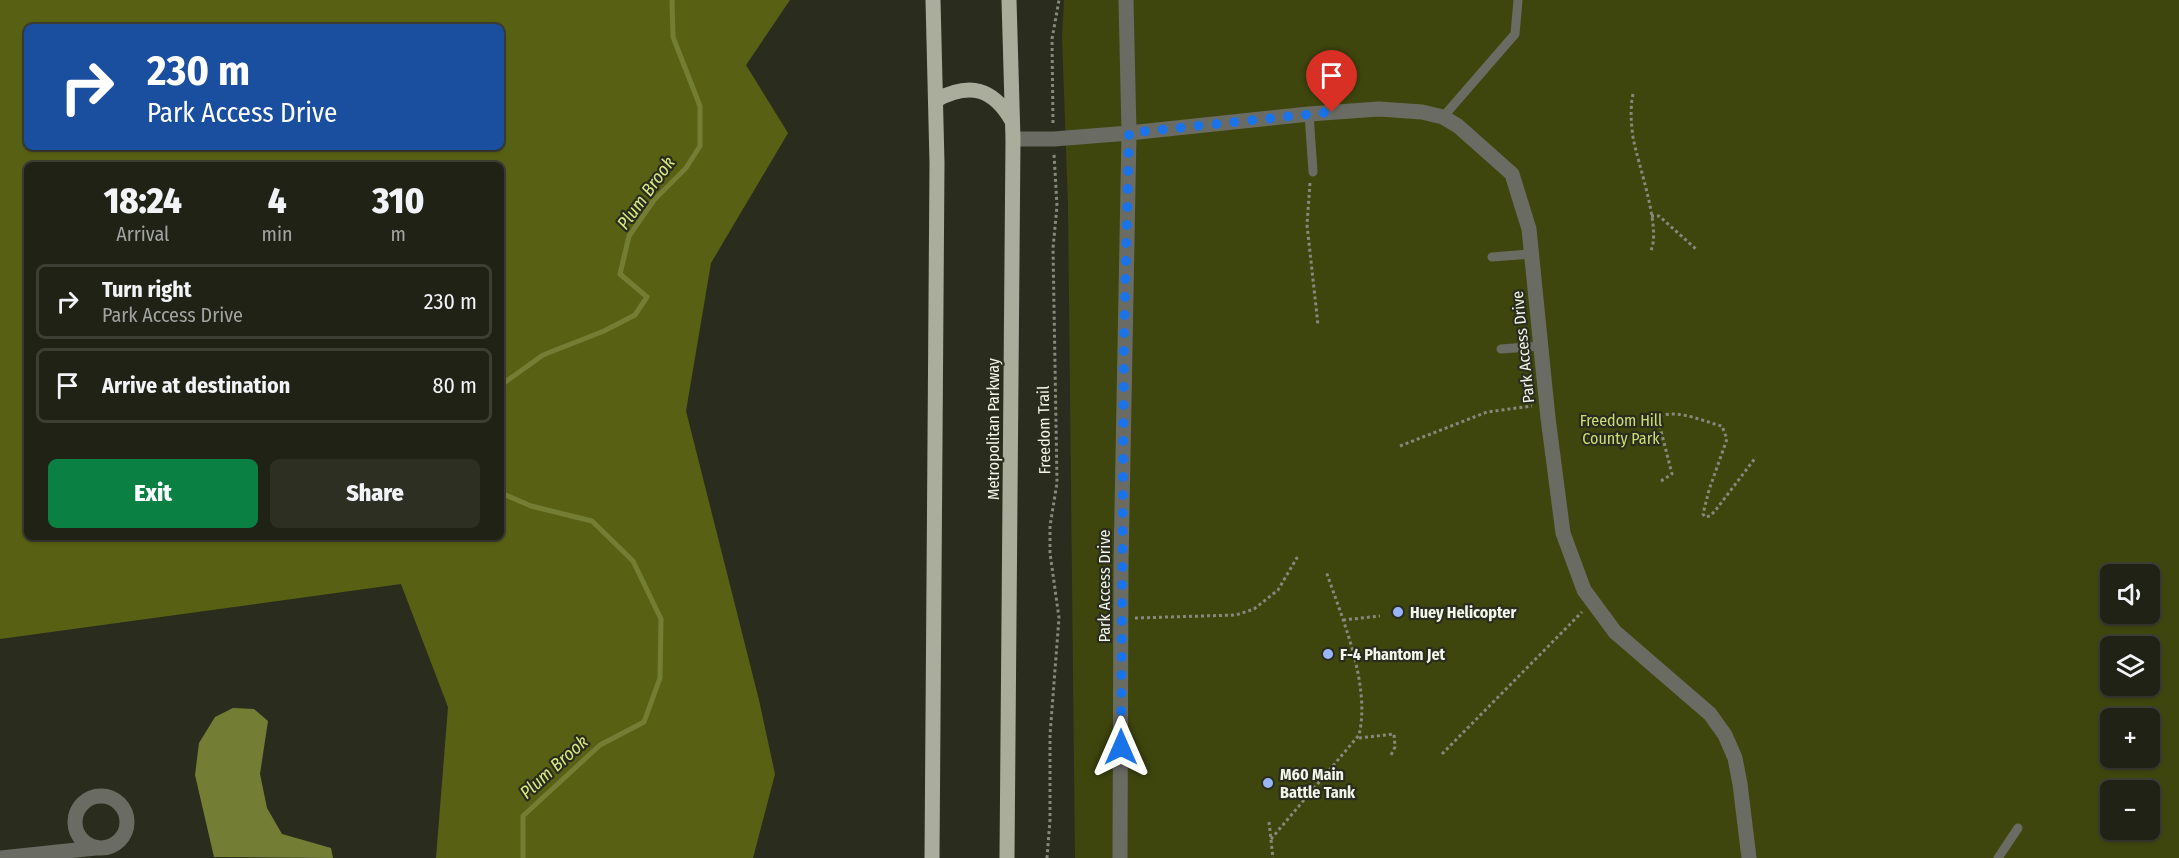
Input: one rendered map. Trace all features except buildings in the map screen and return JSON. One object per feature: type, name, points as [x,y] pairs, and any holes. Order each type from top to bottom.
[{"type":"main road","points":[[932,858],[936,100],[933,0]]},
{"type":"main road","name":"Metropolitan Parkway","points":[[1007,858],[1013,131],[1009,0]]},
{"type":"main road","points":[[936,100],[971,90],[981,92],[993,97],[1003,105],[1013,131]]},
{"type":"street","name":"Park Access Drive","points":[[1120,858],[1121,617],[1129,133],[1126,0]]},
{"type":"street","name":"Park Access Drive","points":[[1013,131],[1054,139],[1309,114],[1379,109],[1422,112],[1443,117],[1458,126],[1512,174],[1528,229],[1563,532],[1584,590],[1615,632],[1710,714],[1725,735],[1735,758],[1749,858]]},
{"type":"street","points":[[1,858],[113,846],[125,834],[127,816],[118,802],[111,797],[102,796],[86,801],[76,815],[69,839],[60,851]]},
{"type":"street","points":[[75,824],[82,839],[96,848]]},
{"type":"lane","points":[[1443,117],[1515,34],[1518,0]]},
{"type":"lane","points":[[1309,114],[1313,172]]},
{"type":"lane","points":[[1492,257],[1531,254]]},
{"type":"lane","points":[[1501,349],[1541,346]]},
{"type":"lane","points":[[1998,858],[2018,828]]},
{"type":"path","name":"Freedom Trail","points":[[1047,858],[1050,820],[1051,714],[1059,618],[1050,553],[1050,526],[1057,483],[1053,248],[1057,206],[1052,39],[1059,0]]},
{"type":"path","points":[[1633,94],[1630,110],[1633,138],[1647,187],[1651,216],[1654,247],[1650,252]]},
{"type":"path","points":[[1313,172],[1307,225],[1318,325]]},
{"type":"path","points":[[1651,216],[1659,216],[1697,250]]},
{"type":"path","points":[[1400,446],[1487,412],[1547,405]]},
{"type":"path","points":[[1661,481],[1672,474],[1658,420],[1666,414],[1681,415],[1722,426],[1726,433],[1727,439],[1706,501],[1703,514],[1705,517],[1715,512],[1756,457]]},
{"type":"path","points":[[1121,617],[1184,618],[1236,615],[1254,609],[1278,590],[1298,556]]},
{"type":"path","points":[[1270,839],[1357,738],[1361,729],[1362,710],[1356,659],[1326,571]]},
{"type":"path","points":[[1442,754],[1586,609]]},
{"type":"path","points":[[1343,620],[1380,616]]},
{"type":"path","points":[[1357,738],[1394,734],[1395,747],[1390,757]]},
{"type":"path","points":[[1269,822],[1273,858]]},
{"type":"green space","name":"Freedom Hill County Park","points":[[1064,0],[2179,0],[2179,858],[1075,858],[1068,206],[1062,37]]},
{"type":"shaded area","points":[[0,0],[790,0],[746,65],[788,133],[711,263],[686,411],[759,700],[775,774],[753,858],[436,858],[448,707],[401,584],[0,639]]},
{"type":"shaded area","points":[[233,708],[254,709],[268,721],[260,774],[267,808],[282,834],[331,848],[333,858],[214,857],[195,775],[199,743],[215,717]]},
{"type":"waterway","name":"Plum Brook","points":[[504,383],[543,355],[604,331],[635,315],[647,297],[620,274],[629,236],[654,200],[686,168],[700,146],[700,106],[673,37],[672,0]]},
{"type":"waterway","name":"Plum Brook","points":[[504,494],[531,506],[592,521],[633,561],[661,619],[660,678],[644,722],[600,745],[523,816],[523,858]]},
{"type":"place","name":"Huey Helicopter","points":[[1398,612]]},
{"type":"place","name":"F-4 Phantom Jet","points":[[1328,654]]},
{"type":"place","name":"M60 Main Battle Tank","points":[[1268,783]]},
{"type":"route","points":[[1121,747],[1124,340],[1129,133],[1332,112]]}]
